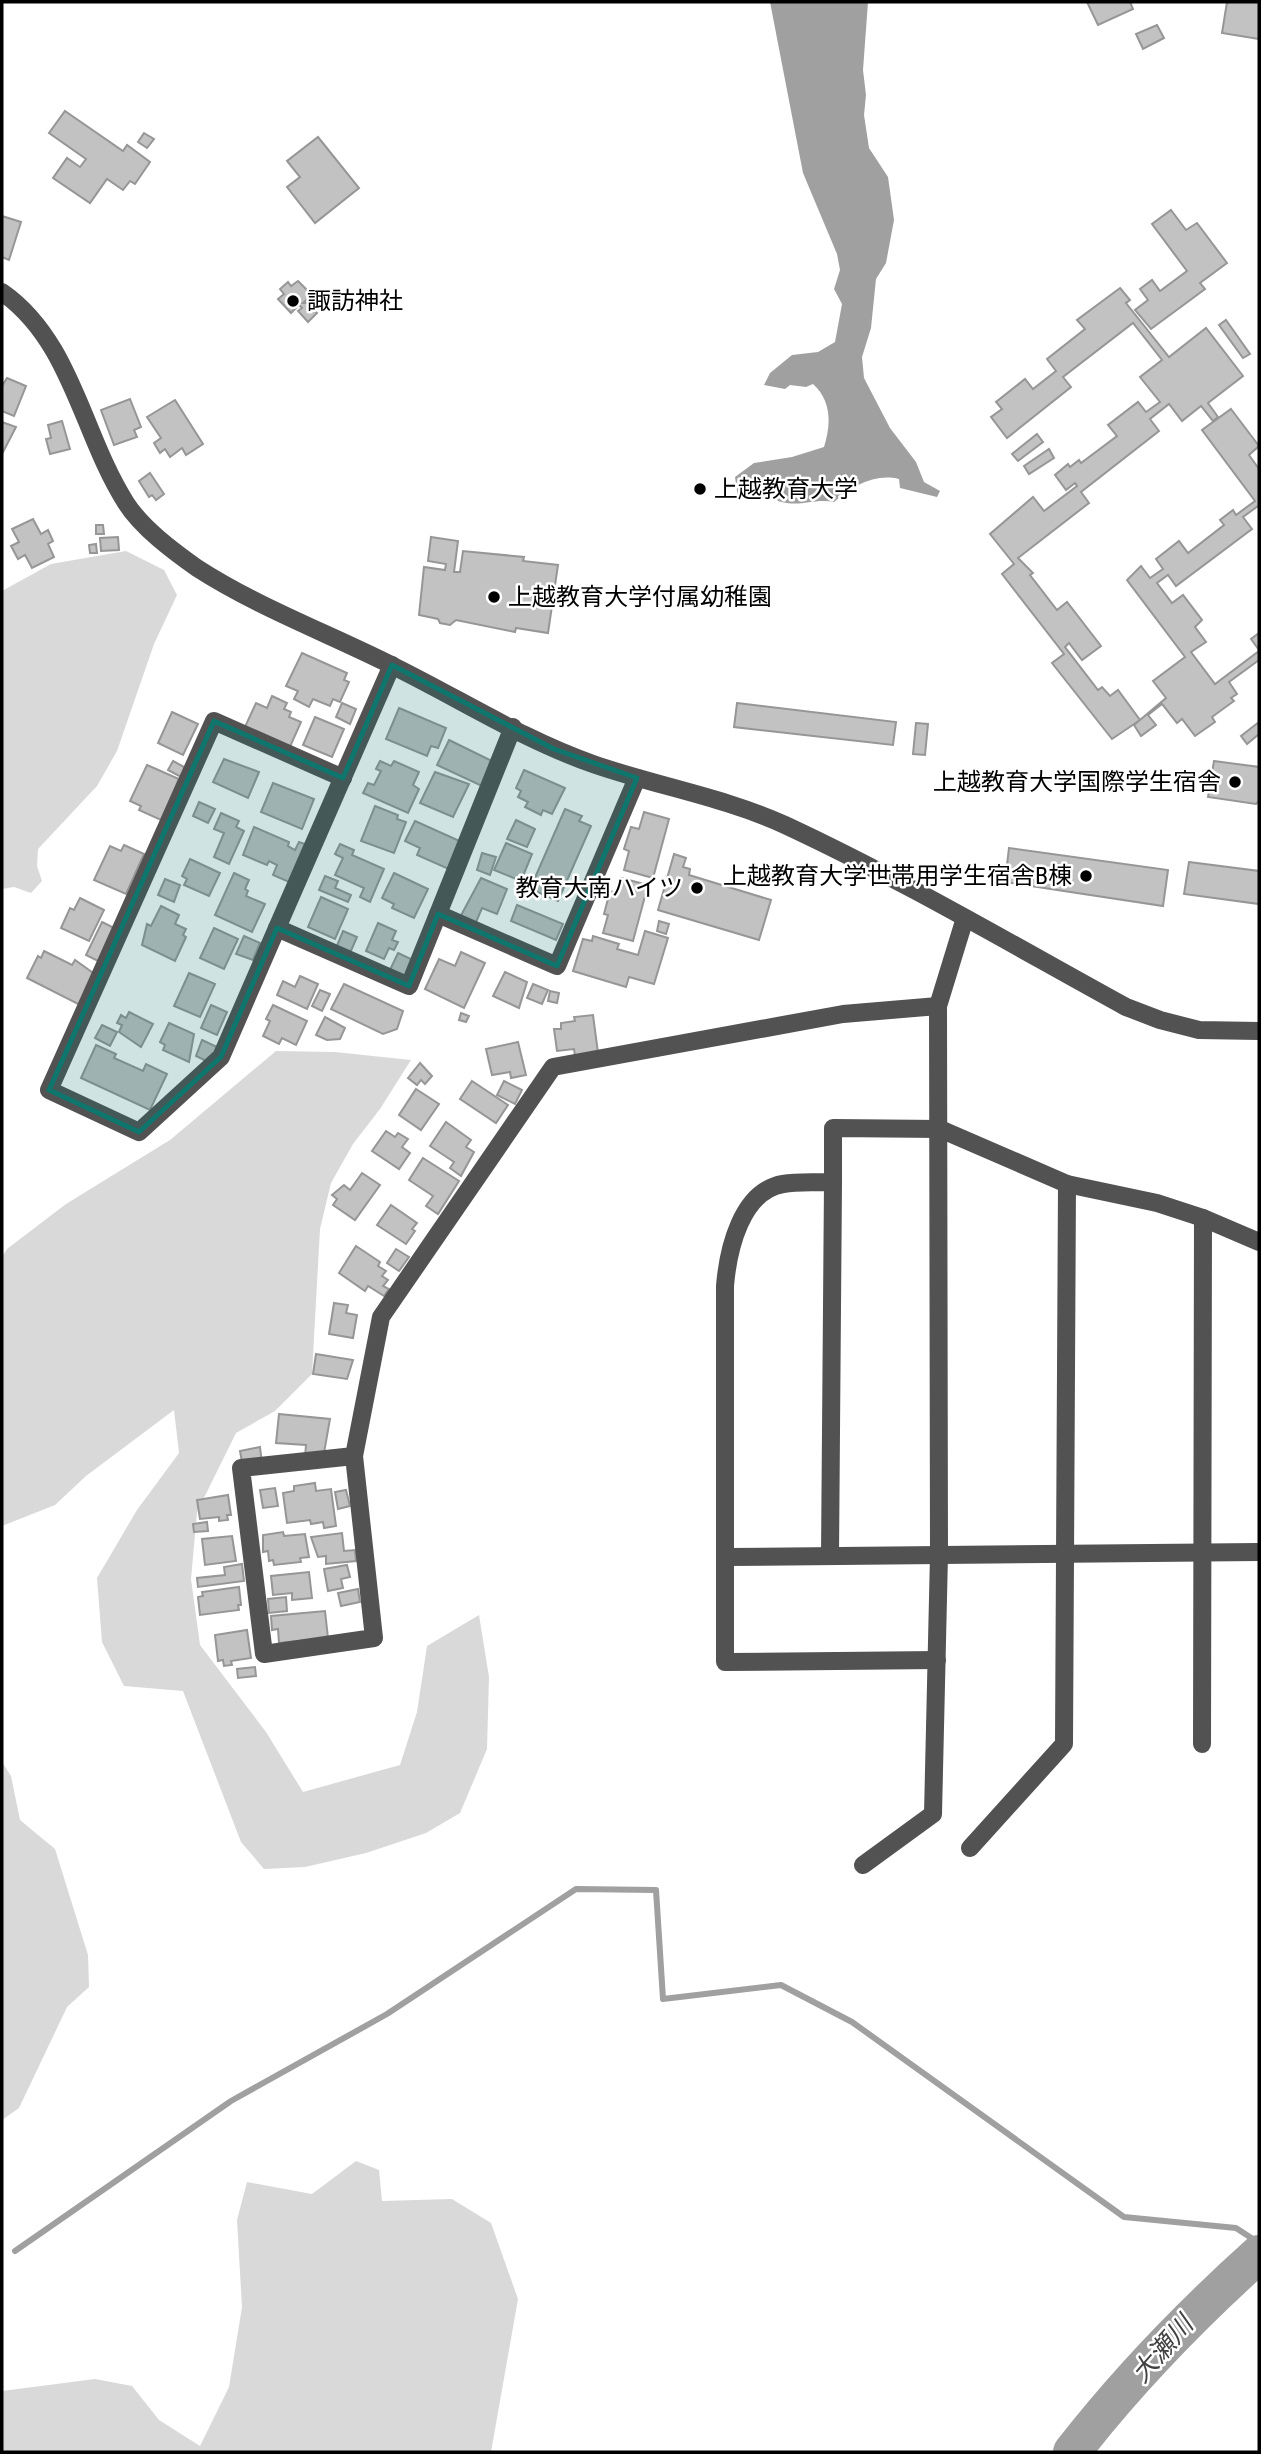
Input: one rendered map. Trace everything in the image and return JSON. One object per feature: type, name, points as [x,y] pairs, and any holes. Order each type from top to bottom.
[{"type":"street","points":[[2,292],[23,307],[43,331],[110,475],[128,507],[159,538],[198,568],[567,754],[782,823],[965,918],[1126,1007],[1160,1020],[1199,1030],[1259,1031]]},
{"type":"street","points":[[343,778],[214,721],[49,1090],[139,1132],[221,1057],[343,778],[392,665]]},
{"type":"street","points":[[277,928],[409,986],[513,727]]},
{"type":"street","points":[[438,914],[557,966],[637,778]]},
{"type":"street","points":[[863,1865],[933,1814],[939,1555],[938,1006],[965,918]]},
{"type":"street","points":[[354,1456],[241,1468],[264,1654],[374,1638],[354,1456],[381,1317],[553,1067],[843,1014],[938,1006]]},
{"type":"street","points":[[830,1556],[833,1128],[940,1129],[1067,1184],[1157,1203],[1203,1218],[1259,1242]]},
{"type":"street","points":[[833,1182],[783,1184],[764,1191],[750,1204],[727,1259],[725,1662],[937,1660]]},
{"type":"street","points":[[970,1848],[1064,1744],[1067,1184]]},
{"type":"street","points":[[1202,1744],[1203,1218]]},
{"type":"street","points":[[727,1557],[1259,1552]]},
{"type":"highlighted area","points":[[392,665],[554,749],[637,778],[557,966],[438,914],[409,986],[277,928],[221,1057],[139,1132],[49,1090],[214,721],[343,778]]},
{"type":"shaded area","points":[[770,2],[868,2],[863,70],[866,95],[864,115],[869,148],[888,177],[894,220],[886,263],[876,279],[871,328],[862,357],[864,378],[890,428],[916,462],[924,482],[940,491],[937,497],[900,488],[899,479],[881,478],[864,482],[834,502],[786,503],[778,501],[770,488],[753,489],[738,498],[735,477],[754,463],[792,457],[824,447],[829,422],[827,406],[813,384],[806,387],[790,385],[785,389],[764,385],[770,373],[792,355],[818,352],[835,342],[842,304],[834,289],[840,270],[837,254],[803,173]]},
{"type":"shaded area","points":[[126,551],[164,570],[177,595],[154,644],[117,751],[97,786],[38,849],[37,866],[42,881],[31,893],[14,887],[2,889],[2,591],[51,564]]},
{"type":"shaded area","points":[[276,1051],[335,1052],[411,1060],[380,1109],[353,1144],[331,1183],[320,1229],[312,1374],[275,1411],[236,1433],[197,1512],[191,1579],[200,1645],[266,1732],[303,1792],[400,1765],[417,1712],[427,1646],[479,1615],[489,1677],[487,1749],[460,1813],[426,1833],[366,1853],[305,1867],[264,1869],[241,1842],[183,1691],[124,1686],[102,1642],[97,1578],[137,1510],[179,1453],[174,1410],[86,1476],[55,1505],[2,1526],[2,1257],[7,1249],[66,1204],[170,1140]]},
{"type":"shaded area","points":[[2,1762],[11,1776],[20,1820],[55,1849],[88,1955],[89,1987],[67,2007],[19,2108],[2,2120]]},
{"type":"shaded area","points":[[356,2161],[379,2170],[382,2201],[452,2199],[491,2223],[518,2299],[491,2452],[2,2452],[2,2391],[95,2379],[132,2386],[159,2420],[200,2446],[229,2387],[242,2307],[237,2220],[247,2182],[312,2194]]},
{"type":"building","points":[[1087,2],[1130,2],[1133,9],[1098,25]]},
{"type":"building","points":[[1227,2],[1259,2],[1259,39],[1222,33]]},
{"type":"building","points":[[1157,25],[1164,38],[1143,49],[1136,34]]},
{"type":"building","points":[[65,111],[123,151],[127,145],[150,162],[135,184],[130,181],[123,190],[107,179],[90,203],[53,178],[67,158],[80,167],[86,159],[49,133]]},
{"type":"building","points":[[144,133],[154,139],[147,148],[138,142]]},
{"type":"building","points":[[318,137],[359,188],[315,223],[287,187],[300,177],[287,161]]},
{"type":"building","points":[[1171,210],[1186,230],[1197,223],[1227,263],[1200,283],[1205,289],[1151,329],[1135,310],[1148,300],[1140,289],[1152,280],[1160,291],[1187,271],[1152,224]]},
{"type":"building","points":[[2,216],[21,222],[9,260],[2,257]]},
{"type":"building","name":"諏訪神社","points":[[298,281],[312,295],[303,303],[308,303],[317,313],[308,322],[298,311],[302,308],[299,305],[291,313],[278,299],[284,294],[280,289],[288,282],[291,286]]},
{"type":"building","points":[[1120,288],[1130,300],[1126,303],[1169,357],[1206,328],[1243,376],[1208,403],[1218,417],[1213,421],[1201,406],[1182,421],[1169,404],[1150,419],[1159,431],[1081,492],[1089,503],[1018,558],[1033,573],[1030,575],[1057,610],[1067,602],[1101,646],[1082,660],[1069,643],[1065,647],[1098,690],[1102,687],[1110,696],[1118,690],[1140,720],[1112,739],[1052,663],[1064,654],[1002,574],[1014,564],[990,534],[1033,497],[1044,511],[1077,486],[1075,483],[1066,490],[1055,475],[1068,464],[1070,467],[1079,460],[1081,463],[1117,436],[1108,425],[1138,402],[1146,412],[1160,402],[1140,377],[1162,360],[1133,323],[1063,377],[1071,387],[1007,438],[991,417],[1002,409],[996,402],[1025,379],[1033,389],[1056,371],[1047,359],[1085,329],[1077,320]]},
{"type":"building","points":[[1226,320],[1250,354],[1243,358],[1219,325]]},
{"type":"building","points":[[7,378],[26,386],[14,416],[2,411],[2,386]]},
{"type":"building","points":[[130,399],[141,427],[134,430],[137,437],[114,445],[101,410]]},
{"type":"building","points":[[175,400],[203,444],[186,455],[182,448],[170,457],[165,449],[160,453],[154,443],[161,438],[147,417]]},
{"type":"building","points":[[1231,409],[1259,446],[1249,455],[1259,469],[1259,508],[1258,506],[1243,517],[1252,529],[1176,586],[1168,575],[1157,583],[1172,603],[1183,595],[1202,620],[1195,627],[1206,642],[1191,652],[1215,684],[1259,651],[1259,660],[1229,682],[1237,694],[1231,698],[1234,701],[1212,717],[1215,722],[1195,736],[1182,719],[1177,723],[1162,704],[1148,715],[1156,725],[1141,736],[1134,725],[1166,698],[1153,681],[1185,657],[1127,580],[1141,566],[1150,578],[1163,569],[1156,559],[1179,541],[1188,553],[1224,525],[1220,520],[1233,510],[1236,515],[1255,501],[1202,430]]},
{"type":"building","points":[[62,421],[70,449],[50,454],[46,439],[51,438],[48,425]]},
{"type":"building","points":[[2,422],[16,427],[2,454]]},
{"type":"building","points":[[1037,434],[1043,442],[1018,461],[1012,454]]},
{"type":"building","points":[[1049,449],[1054,458],[1029,474],[1024,466]]},
{"type":"building","points":[[150,473],[164,494],[156,500],[152,495],[149,497],[139,481]]},
{"type":"building","points":[[33,519],[41,534],[48,530],[53,541],[48,544],[54,557],[32,568],[25,555],[18,559],[11,546],[19,542],[12,529]]},
{"type":"building","points":[[96,525],[103,525],[104,534],[96,534]]},
{"type":"building","points":[[118,537],[119,550],[101,551],[100,538]]},
{"type":"building","points":[[431,537],[458,541],[454,572],[460,572],[463,551],[524,557],[523,561],[558,565],[548,633],[516,628],[515,632],[456,620],[450,625],[419,615],[424,567],[445,570],[446,564],[428,561]]},
{"type":"building","points":[[96,544],[97,553],[90,553],[89,545]]},
{"type":"building","points":[[1259,633],[1259,650],[1251,639]]},
{"type":"building","points":[[302,653],[347,673],[344,680],[349,682],[340,702],[333,699],[330,706],[313,699],[309,707],[294,699],[298,691],[286,686]]},
{"type":"building","points":[[272,696],[287,703],[284,709],[291,712],[289,717],[301,722],[289,749],[244,729],[256,703],[267,708]]},
{"type":"building","points":[[342,703],[356,709],[350,724],[336,717]]},
{"type":"building","points":[[737,703],[896,722],[893,745],[734,727]]},
{"type":"building","points":[[399,708],[446,728],[438,748],[431,746],[427,756],[386,739]]},
{"type":"building","points":[[172,712],[198,724],[183,755],[158,743]]},
{"type":"building","points":[[315,717],[344,729],[332,757],[303,745]]},
{"type":"building","points":[[1259,722],[1259,734],[1247,744],[1241,736]]},
{"type":"building","points":[[916,723],[928,724],[925,755],[913,754]]},
{"type":"building","points":[[449,740],[494,762],[484,787],[437,765]]},
{"type":"building","points":[[224,759],[259,772],[248,798],[213,782]]},
{"type":"building","points":[[173,761],[186,768],[181,777],[168,770]]},
{"type":"building","points":[[380,761],[391,766],[394,761],[419,772],[413,785],[419,789],[408,813],[363,793],[368,783],[374,785],[381,771],[376,769]]},
{"type":"building","name":"上越教育大学国際学生宿舎","points":[[1214,761],[1259,767],[1259,801],[1256,804],[1208,797]]},
{"type":"building","points":[[147,765],[179,779],[161,820],[139,810],[141,806],[130,801]]},
{"type":"building","points":[[524,770],[565,788],[552,814],[543,810],[541,815],[525,807],[528,802],[518,797],[521,791],[516,788]]},
{"type":"building","points":[[435,772],[469,784],[453,817],[420,803]]},
{"type":"building","points":[[273,783],[314,799],[302,829],[261,812]]},
{"type":"building","points":[[199,802],[215,809],[208,823],[193,816]]},
{"type":"building","points":[[375,806],[398,815],[397,819],[406,822],[394,853],[361,841]]},
{"type":"building","points":[[565,809],[582,816],[579,821],[591,826],[558,901],[530,889]]},
{"type":"building","points":[[644,812],[669,819],[653,878],[624,870],[629,851],[624,849],[631,827],[639,829]]},
{"type":"building","points":[[221,813],[239,821],[236,827],[244,831],[229,864],[214,857],[224,833],[214,829]]},
{"type":"building","points":[[516,820],[535,829],[527,847],[507,839]]},
{"type":"building","points":[[415,821],[464,843],[451,870],[417,855],[420,848],[405,841]]},
{"type":"building","points":[[254,827],[289,842],[288,846],[295,850],[299,842],[305,844],[289,882],[273,875],[277,865],[269,861],[267,865],[243,855]]},
{"type":"building","points":[[506,843],[532,854],[521,881],[494,870]]},
{"type":"building","points":[[340,844],[354,850],[352,855],[384,869],[370,902],[360,897],[364,888],[335,875],[343,858],[335,854]]},
{"type":"building","points":[[124,845],[144,854],[126,894],[94,880],[110,846],[121,851]]},
{"type":"building","name":"上越教育大学世帯用学生宿舎B棟","points":[[1009,848],[1168,870],[1163,906],[1005,882]]},
{"type":"building","points":[[482,853],[496,857],[490,875],[477,870]]},
{"type":"building","name":"教育大南ハイツ","points":[[674,854],[686,858],[683,867],[690,869],[689,875],[771,900],[759,940],[658,910]]},
{"type":"building","points":[[190,859],[220,873],[209,896],[184,885],[187,879],[182,876]]},
{"type":"building","points":[[1189,862],[1259,871],[1259,904],[1184,894]]},
{"type":"building","points":[[234,873],[249,880],[245,889],[248,891],[246,896],[265,904],[252,932],[215,915]]},
{"type":"building","points":[[394,873],[428,889],[414,918],[392,908],[394,904],[382,898]]},
{"type":"building","points":[[325,876],[338,881],[335,888],[351,895],[348,902],[319,890]]},
{"type":"building","points":[[481,878],[507,889],[497,914],[482,908],[474,927],[458,921]]},
{"type":"building","points":[[621,878],[648,885],[633,941],[603,933],[608,915],[604,914],[610,891],[617,893]]},
{"type":"building","points":[[165,879],[180,885],[174,902],[158,895]]},
{"type":"building","points":[[321,897],[348,909],[335,939],[308,927]]},
{"type":"building","points":[[80,898],[104,910],[89,941],[61,928],[70,908],[74,910]]},
{"type":"building","points":[[517,905],[563,924],[556,940],[511,921]]},
{"type":"building","points":[[161,906],[179,915],[175,924],[186,929],[183,935],[186,937],[175,961],[142,945],[147,924],[151,926]]},
{"type":"building","points":[[659,921],[669,924],[666,934],[657,931]]},
{"type":"building","points":[[102,922],[116,929],[100,962],[86,955]]},
{"type":"building","points":[[378,923],[396,931],[392,940],[398,942],[394,950],[389,948],[384,959],[366,951]]},
{"type":"building","points":[[214,928],[238,939],[224,969],[200,958]]},
{"type":"building","points":[[343,931],[357,937],[350,953],[336,948]]},
{"type":"building","points":[[645,931],[668,938],[654,984],[629,977],[626,987],[573,971],[583,939],[592,941],[593,936],[619,944],[617,949],[638,955]]},
{"type":"building","points":[[244,936],[260,943],[253,960],[236,954]]},
{"type":"building","points":[[44,951],[72,965],[75,960],[96,975],[80,1005],[27,978],[38,956],[41,958]]},
{"type":"building","points":[[461,952],[485,963],[464,1008],[425,989],[439,959],[455,966]]},
{"type":"building","points":[[398,953],[413,960],[404,979],[389,972]]},
{"type":"building","points":[[505,972],[527,982],[519,1008],[493,996]]},
{"type":"building","points":[[189,973],[215,984],[200,1017],[174,1006]]},
{"type":"building","points":[[300,976],[318,984],[307,1009],[277,995],[283,981],[295,987]]},
{"type":"building","points":[[344,984],[403,1011],[397,1029],[383,1034],[331,1009]]},
{"type":"building","points":[[533,984],[548,990],[542,1004],[527,998]]},
{"type":"building","points":[[320,990],[330,994],[322,1011],[312,1006]]},
{"type":"building","points":[[550,991],[559,993],[557,1003],[548,1001]]},
{"type":"building","points":[[211,1005],[227,1012],[217,1035],[201,1028]]},
{"type":"building","points":[[273,1005],[307,1021],[296,1045],[282,1038],[279,1044],[263,1036],[270,1021],[266,1019]]},
{"type":"building","points":[[129,1012],[153,1024],[141,1047],[119,1032],[122,1025],[117,1023],[121,1015],[126,1018]]},
{"type":"building","points":[[461,1013],[469,1016],[466,1022],[459,1020]]},
{"type":"building","points":[[593,1015],[598,1053],[575,1056],[574,1049],[557,1051],[554,1029],[561,1029],[561,1023],[575,1021],[574,1017]]},
{"type":"building","points":[[325,1017],[345,1028],[340,1039],[327,1040],[316,1035]]},
{"type":"building","points":[[169,1023],[194,1034],[189,1062],[163,1050],[165,1045],[160,1042]]},
{"type":"building","points":[[102,1025],[117,1032],[110,1046],[95,1038]]},
{"type":"building","points":[[202,1040],[217,1047],[210,1063],[196,1056]]},
{"type":"building","points":[[518,1042],[526,1075],[511,1078],[510,1072],[492,1075],[486,1049]]},
{"type":"building","points":[[96,1045],[116,1054],[114,1058],[143,1071],[146,1064],[167,1074],[150,1110],[81,1078]]},
{"type":"building","points":[[420,1063],[432,1076],[425,1084],[421,1080],[417,1085],[408,1078]]},
{"type":"building","points":[[472,1081],[508,1105],[496,1123],[460,1099]]},
{"type":"building","points":[[504,1081],[522,1090],[515,1104],[497,1095]]},
{"type":"building","points":[[416,1089],[439,1104],[421,1130],[399,1115]]},
{"type":"building","points":[[446,1122],[471,1140],[466,1147],[474,1152],[461,1176],[450,1168],[454,1162],[430,1146]]},
{"type":"building","points":[[386,1131],[395,1137],[398,1133],[408,1139],[402,1147],[410,1153],[399,1169],[372,1151]]},
{"type":"building","points":[[423,1158],[459,1181],[438,1214],[426,1206],[433,1196],[409,1180]]},
{"type":"building","points":[[362,1173],[380,1185],[355,1220],[333,1205],[337,1199],[332,1195],[344,1185],[350,1190]]},
{"type":"building","points":[[391,1205],[417,1223],[406,1244],[377,1225]]},
{"type":"building","points":[[356,1246],[380,1262],[378,1266],[386,1271],[382,1276],[388,1280],[383,1286],[389,1289],[384,1296],[368,1286],[365,1291],[339,1273]]},
{"type":"building","points":[[396,1249],[409,1257],[399,1271],[387,1263]]},
{"type":"building","points":[[334,1303],[348,1305],[346,1313],[357,1315],[353,1338],[329,1334]]},
{"type":"building","points":[[316,1354],[353,1360],[347,1379],[313,1374]]},
{"type":"building","points":[[279,1414],[330,1419],[324,1453],[305,1457],[306,1445],[276,1443]]},
{"type":"building","points":[[260,1447],[262,1464],[243,1467],[240,1451]]},
{"type":"building","points":[[315,1483],[316,1491],[331,1489],[336,1526],[324,1528],[323,1522],[311,1524],[310,1520],[287,1523],[283,1493],[294,1491],[294,1486]]},
{"type":"building","points":[[275,1488],[278,1506],[263,1508],[260,1490]]},
{"type":"building","points":[[346,1490],[350,1506],[338,1509],[335,1492]]},
{"type":"building","points":[[228,1495],[231,1515],[227,1515],[228,1520],[219,1521],[219,1517],[200,1519],[197,1500]]},
{"type":"building","points":[[207,1522],[208,1531],[194,1532],[193,1524]]},
{"type":"building","points":[[283,1532],[284,1536],[305,1534],[309,1557],[300,1558],[301,1562],[274,1565],[273,1560],[269,1561],[268,1551],[263,1552],[263,1535]]},
{"type":"building","points":[[342,1533],[344,1551],[355,1550],[356,1561],[326,1564],[326,1556],[318,1557],[311,1537]]},
{"type":"building","points":[[232,1536],[236,1561],[205,1565],[202,1539]]},
{"type":"building","points":[[242,1564],[244,1581],[198,1587],[197,1578],[225,1575],[224,1567]]},
{"type":"building","points":[[347,1565],[350,1577],[341,1579],[343,1588],[328,1591],[324,1569]]},
{"type":"building","points":[[309,1572],[312,1598],[292,1600],[292,1593],[273,1595],[271,1576]]},
{"type":"building","points":[[239,1587],[239,1610],[200,1615],[198,1597],[203,1596],[202,1592]]},
{"type":"building","points":[[358,1589],[360,1602],[341,1606],[338,1593]]},
{"type":"building","points":[[286,1597],[287,1611],[269,1613],[268,1599]]},
{"type":"building","points":[[325,1611],[328,1638],[279,1643],[278,1629],[272,1630],[271,1616]]},
{"type":"building","points":[[247,1630],[251,1658],[231,1661],[232,1665],[224,1666],[223,1660],[218,1661],[215,1635]]},
{"type":"building","points":[[255,1667],[256,1676],[238,1678],[237,1669]]},
{"type":"waterway","points":[[15,2251],[231,2101],[387,2014],[576,1889],[656,1890],[663,1999],[781,1985],[852,2022],[1124,2217],[1236,2228],[1259,2243]]},
{"type":"waterway","name":"大瀬川","points":[[1072,2452],[1115,2399],[1161,2349],[1259,2254]]},
{"type":"place","name":"諏訪神社","points":[[293,301]]},
{"type":"place","name":"上越教育大学","points":[[700,489]]},
{"type":"place","name":"上越教育大学付属幼稚園","points":[[494,597]]},
{"type":"place","name":"上越教育大学国際学生宿舎","points":[[1235,782]]},
{"type":"place","name":"上越教育大学世帯用学生宿舎B棟","points":[[1086,876]]},
{"type":"place","name":"教育大南ハイツ","points":[[697,888]]}]
